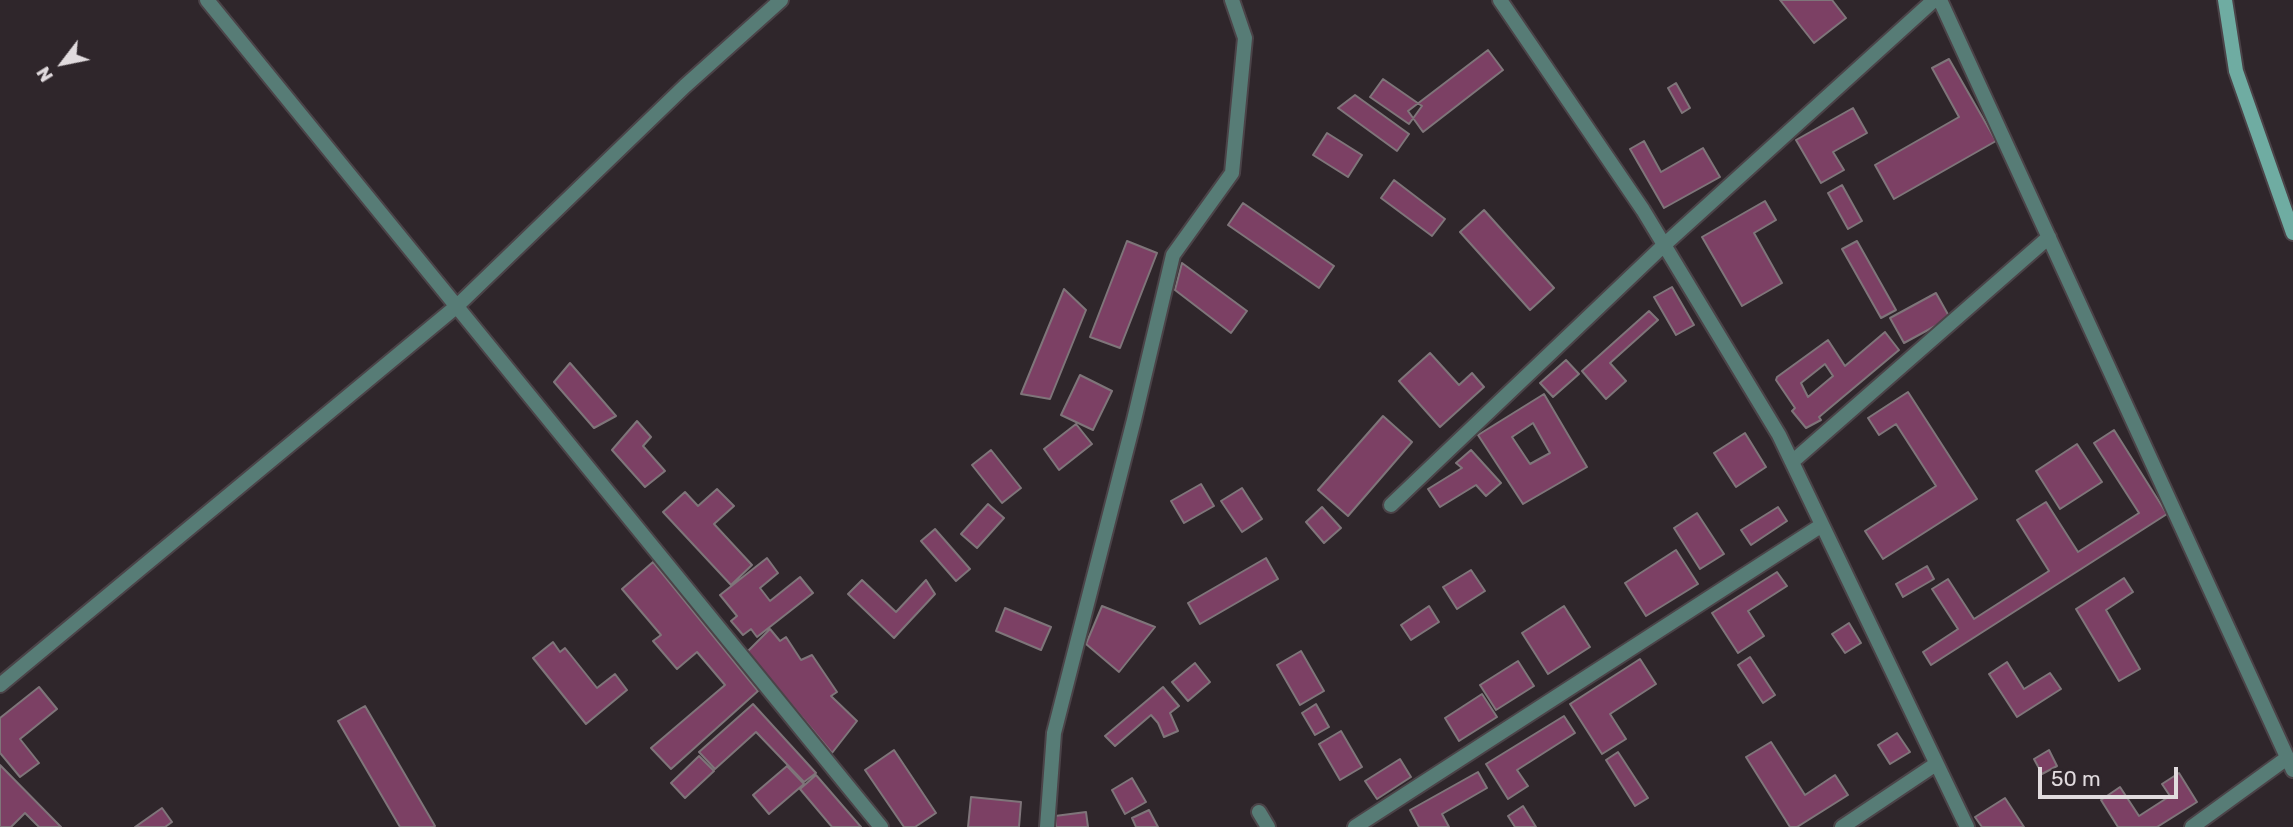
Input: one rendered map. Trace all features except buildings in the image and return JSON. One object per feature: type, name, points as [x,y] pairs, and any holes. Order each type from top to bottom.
[{"type":"main road","points":[[2225,0],[2236,71],[2293,233]]},
{"type":"street","points":[[207,0],[881,827]]},
{"type":"street","points":[[0,685],[457,306],[685,86],[781,0]]},
{"type":"street","points":[[1047,827],[1054,733],[1173,255],[1232,173],[1245,38],[1232,0]]},
{"type":"street","points":[[1500,0],[1643,210],[1779,435],[1967,827]]},
{"type":"street","points":[[1391,505],[1664,245],[1934,0]]},
{"type":"street","points":[[1940,0],[2290,764],[2192,827]]},
{"type":"street","points":[[1792,462],[2049,237]]},
{"type":"street","points":[[1355,827],[1822,525]]},
{"type":"street","points":[[1842,827],[1936,764]]},
{"type":"street","points":[[1259,812],[1268,827]]}]
